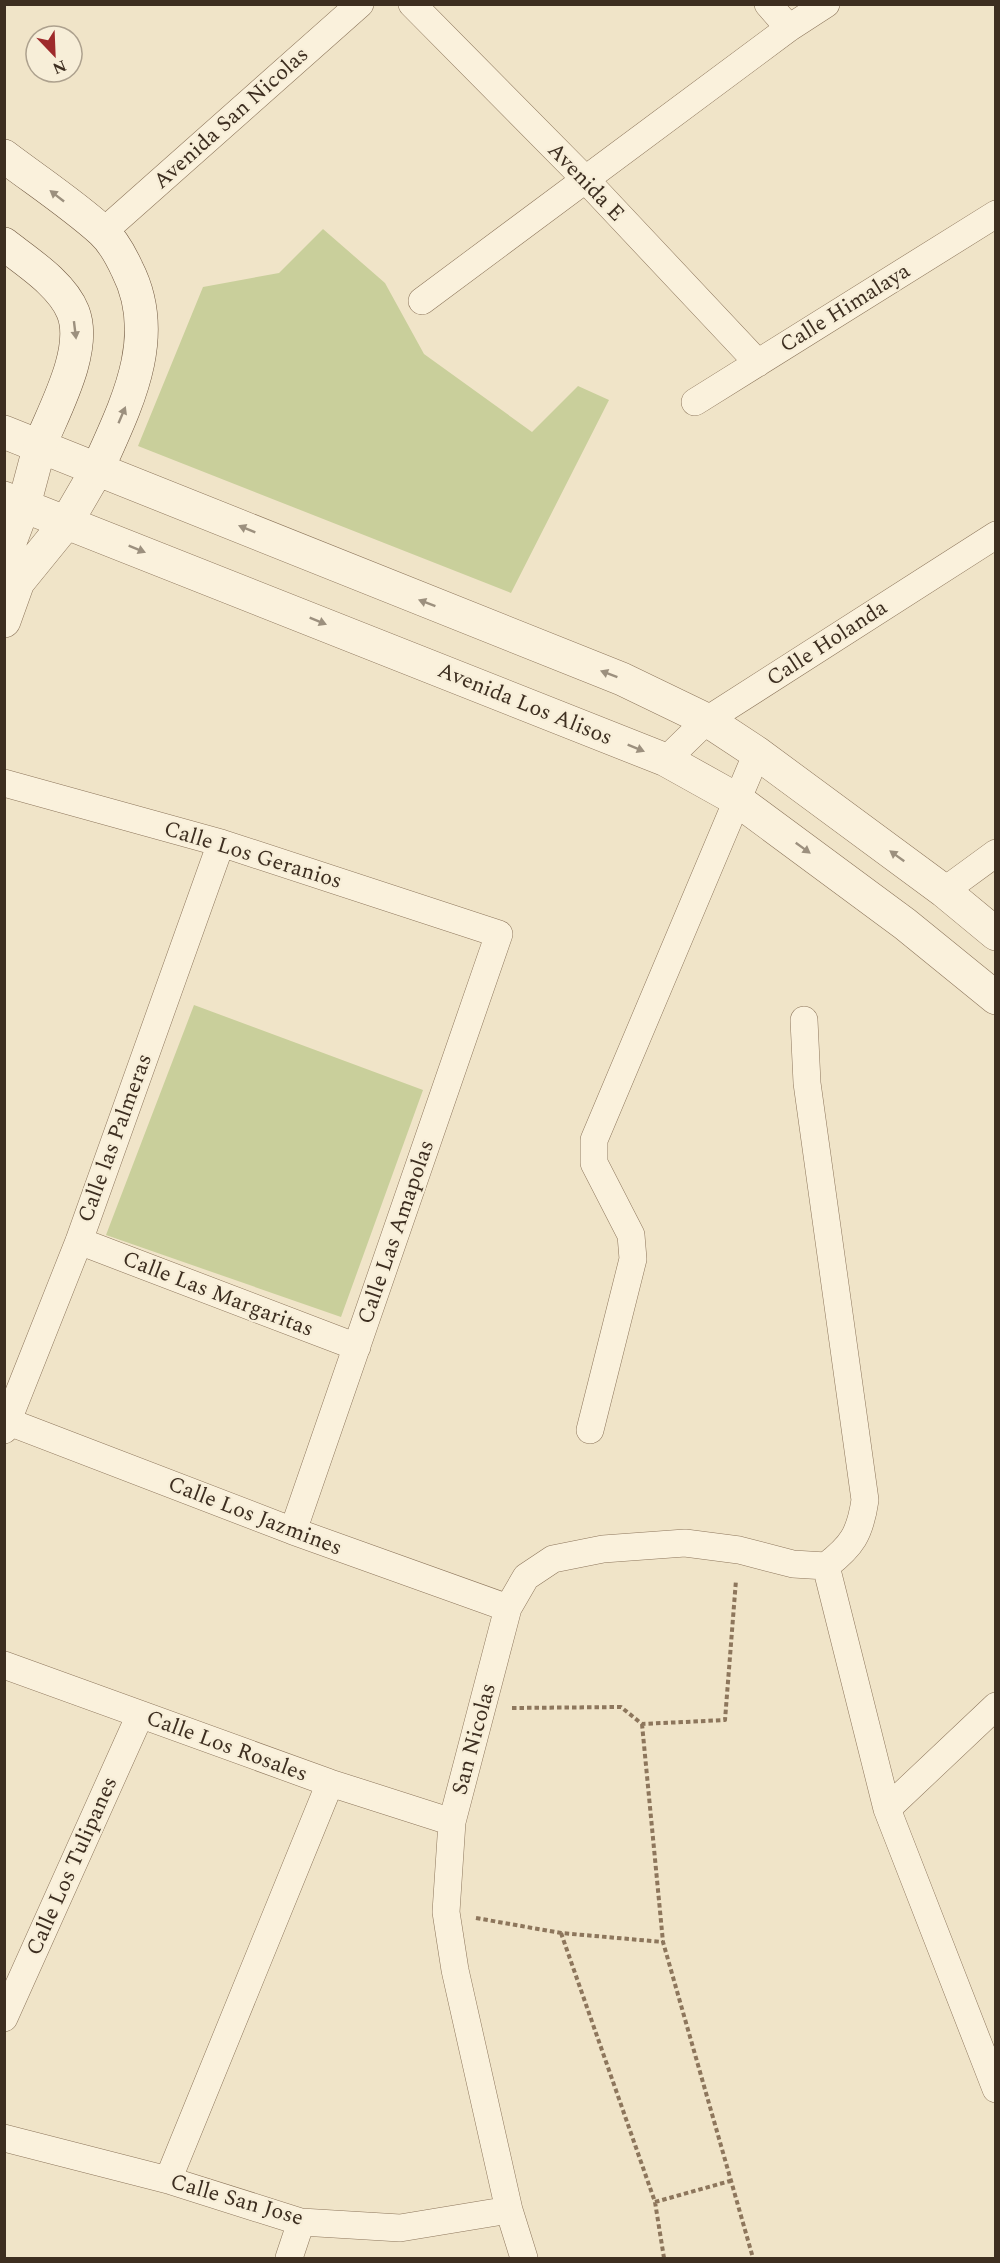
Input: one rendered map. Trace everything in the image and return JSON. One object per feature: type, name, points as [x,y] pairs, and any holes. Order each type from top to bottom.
[{"type":"street","name":"Avenida San Nicolas","points":[[103,232],[360,4]]},
{"type":"street","name":"Avenida E","points":[[412,4],[585,179],[758,363]]},
{"type":"street","points":[[768,4],[789,28]]},
{"type":"street","points":[[422,301],[789,28],[826,4]]},
{"type":"street","points":[[4,156],[103,232],[120,254],[134,283],[141,305],[142,342],[138,370],[129,399],[98,468],[66,523],[11,570]]},
{"type":"street","name":"Calle Himalaya","points":[[695,402],[996,214]]},
{"type":"street","points":[[4,244],[49,279],[73,312],[77,346],[40,445],[14,501],[11,570],[4,621]]},
{"type":"street","points":[[4,432],[622,679],[707,720],[756,753],[944,891],[996,934]]},
{"type":"street","name":"Avenida Los Alisos","points":[[14,501],[666,760],[736,799],[905,924],[996,998]]},
{"type":"street","points":[[11,570],[102,535]]},
{"type":"street","name":"Calle Holanda","points":[[666,760],[707,720],[996,535]]},
{"type":"street","points":[[590,1430],[633,1259],[631,1235],[594,1163],[594,1140],[756,753]]},
{"type":"street","name":"Calle Los Geranios","points":[[4,783],[220,843],[499,934]]},
{"type":"street","name":"Calle las Palmeras","points":[[5,1424],[79,1241],[220,843]]},
{"type":"street","points":[[944,891],[996,853]]},
{"type":"street","name":"Calle Las Amapolas","points":[[293,1531],[499,934]]},
{"type":"street","points":[[804,1020],[807,1083],[865,1500],[855,1538],[845,1551],[826,1566],[887,1809],[996,2089]]},
{"type":"street","name":"Calle Las Margaritas","points":[[79,1241],[357,1347]]},
{"type":"street","name":"Calle Los Jazmines","points":[[5,1424],[508,1608]]},
{"type":"street","name":"San Nicolas","points":[[524,2259],[509,2210],[455,1970],[446,1912],[452,1822],[508,1608],[526,1577],[553,1560],[603,1550],[685,1543],[739,1550],[793,1564],[826,1566]]},
{"type":"street","name":"Calle Los Rosales","points":[[4,1665],[330,1783],[452,1822]]},
{"type":"street","points":[[887,1809],[996,1706]]},
{"type":"street","name":"Calle Los Tulipanes","points":[[4,2018],[140,1715]]},
{"type":"street","points":[[168,2180],[330,1783]]},
{"type":"street","name":"Calle San Jose","points":[[4,2138],[168,2180],[301,2222],[400,2228],[509,2210]]},
{"type":"street","points":[[289,2259],[301,2222]]},
{"type":"path","points":[[483,1708],[621,1707],[642,1724],[724,1720],[739,1550]]},
{"type":"path","points":[[642,1724],[663,1942],[753,2259]]},
{"type":"path","points":[[446,1912],[561,1934],[663,1942]]},
{"type":"path","points":[[561,1934],[654,2202],[664,2259]]},
{"type":"path","points":[[654,2202],[730,2181]]},
{"type":"green space","points":[[323,229],[385,283],[424,354],[532,432],[578,386],[609,400],[511,593],[138,446],[203,287],[279,273]]},
{"type":"green space","points":[[194,1005],[423,1090],[341,1317],[106,1235]]}]
